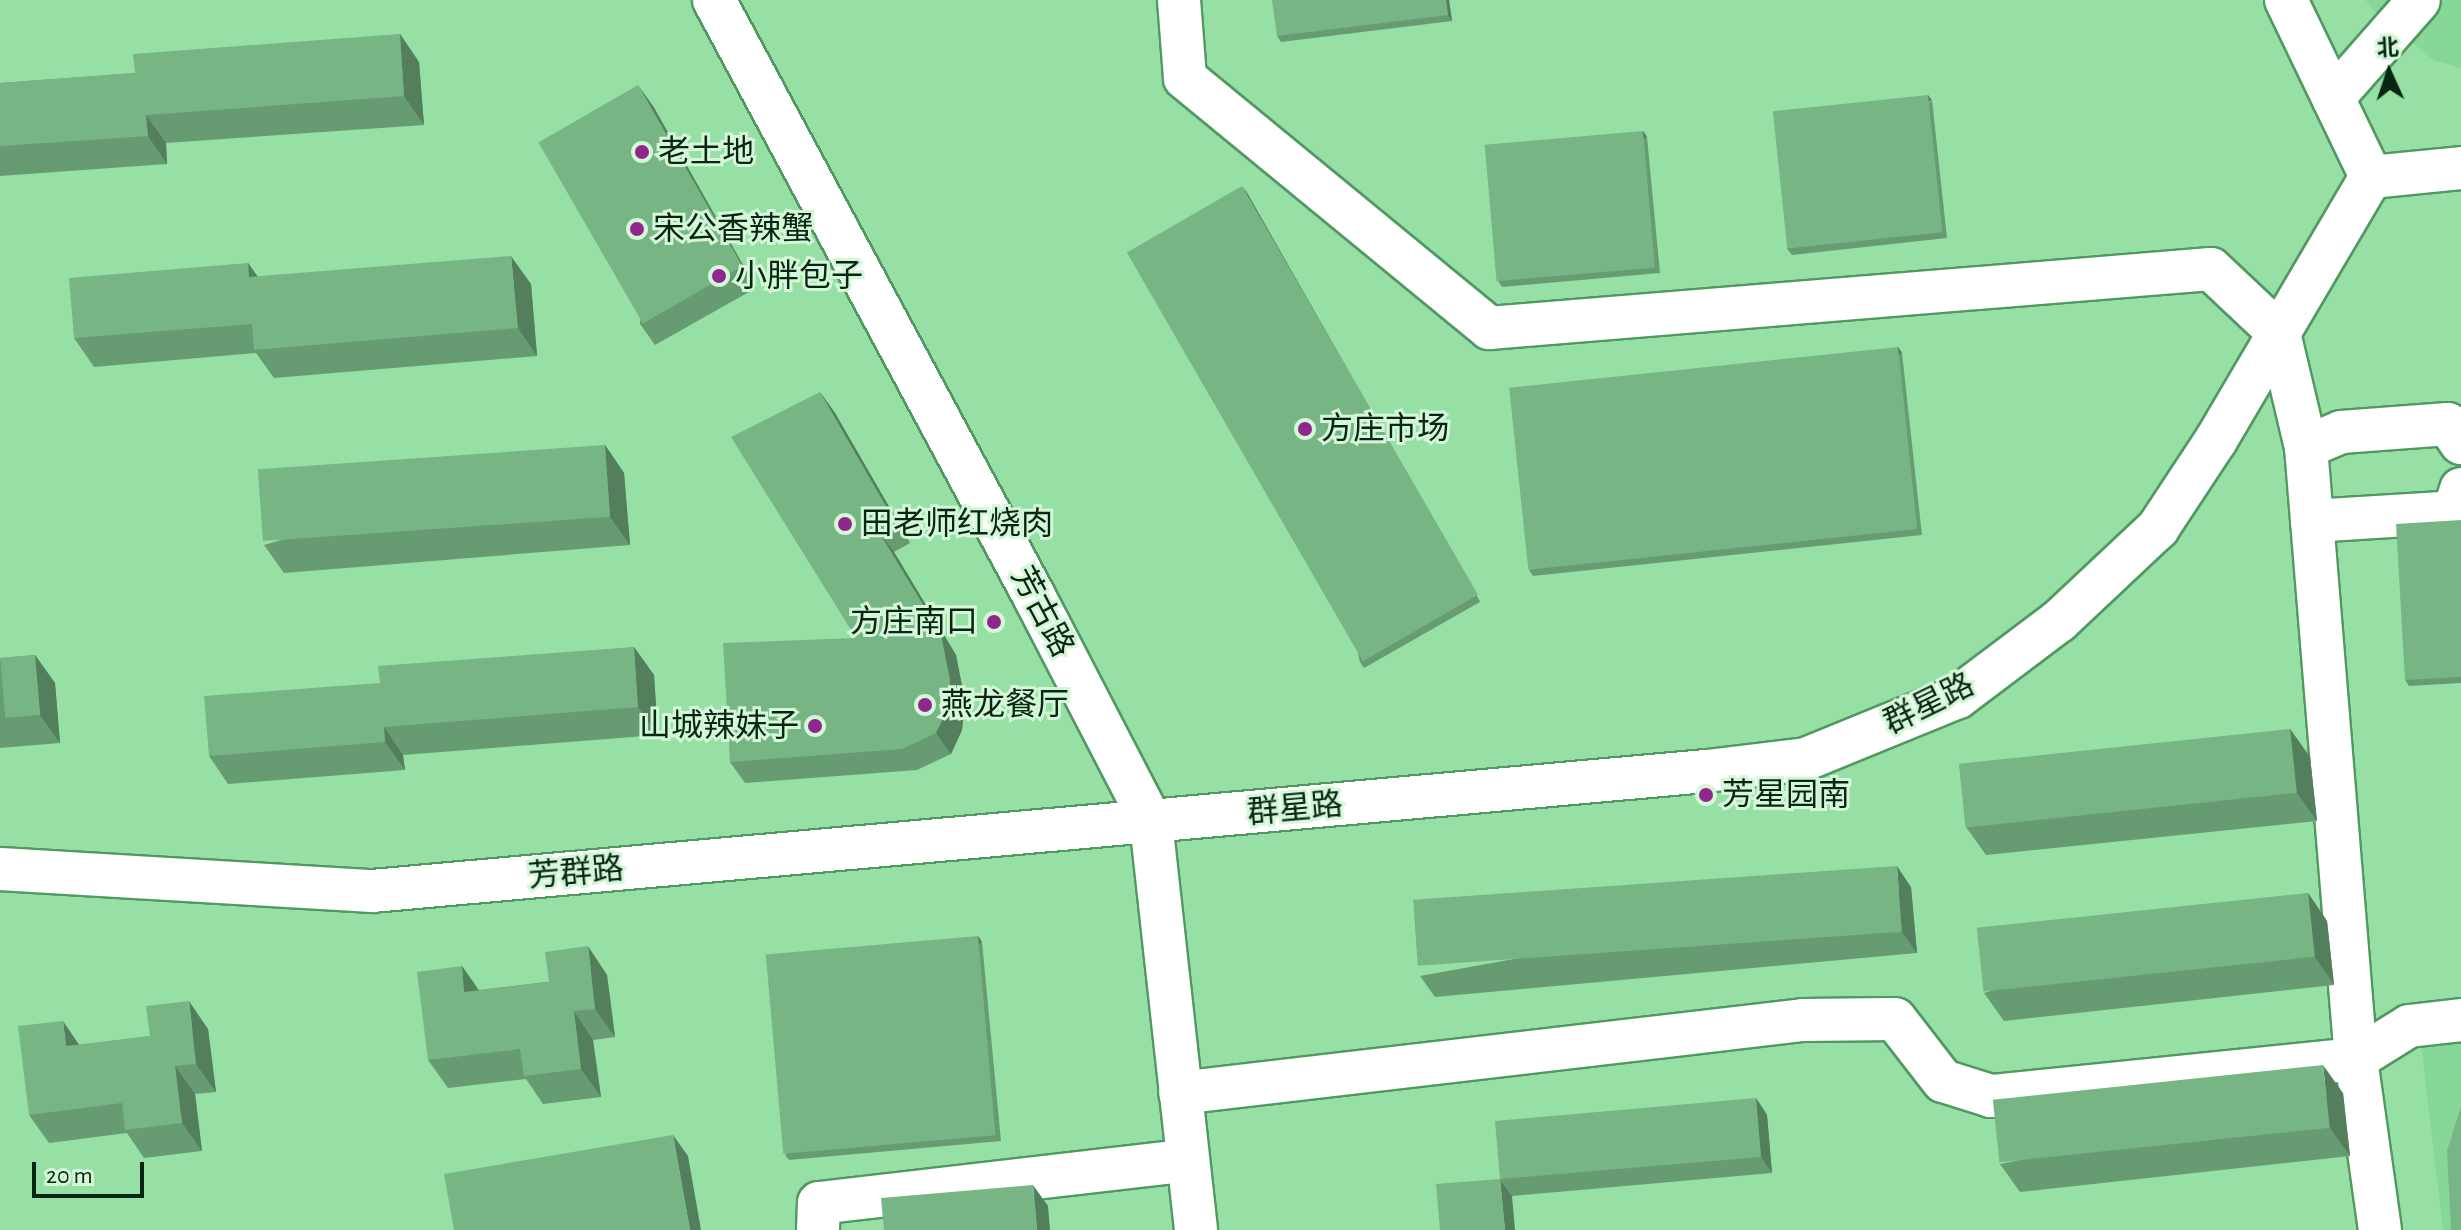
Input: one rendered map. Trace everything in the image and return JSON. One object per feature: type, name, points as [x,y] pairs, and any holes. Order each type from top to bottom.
[{"type":"street","name":"芳古路","points":[[714,0],[1035,598],[1151,822],[1196,1230]]},
{"type":"street","points":[[1179,0],[1185,78],[1489,328],[2211,269],[2279,333],[2306,447],[2356,1059],[2380,1230]]},
{"type":"street","points":[[2286,0],[2371,177],[2461,168]]},
{"type":"street","points":[[2333,98],[2419,0]]},
{"type":"street","name":"群星路","points":[[1151,822],[1806,759],[1958,697],[2059,621],[2158,528],[2216,440],[2371,177]]},
{"type":"street","points":[[2306,447],[2341,432],[2448,424],[2461,443]]},
{"type":"street","points":[[2312,521],[2454,512],[2461,489]]},
{"type":"street","name":"芳群路","points":[[0,869],[372,891],[1151,822]]},
{"type":"street","points":[[1180,1093],[1803,1020],[1895,1019],[1943,1081],[1991,1096],[2356,1059],[2409,1026],[2461,1020]]},
{"type":"street","points":[[818,1230],[819,1203],[1188,1160]]},
{"type":"shaded area","points":[[2366,0],[2461,0],[2461,68],[2433,60],[2370,7]]},
{"type":"shaded area","points":[[2461,1040],[2461,1230],[2443,1230],[2421,1045]]},
{"type":"building","points":[[1272,0],[1446,0],[1448,15],[1277,36]]},
{"type":"building","points":[[400,34],[404,96],[146,115],[148,136],[0,146],[0,83],[135,73],[133,54]]},
{"type":"building","points":[[638,85],[742,266],[643,323],[538,142]]},
{"type":"building","points":[[1928,95],[1942,232],[1787,249],[1773,111]]},
{"type":"building","points":[[1643,131],[1655,267],[1497,281],[1485,145]]},
{"type":"building","name":"方庄市场","points":[[1242,186],[1478,595],[1363,661],[1127,252]]},
{"type":"building","points":[[511,256],[518,328],[254,350],[252,324],[74,338],[69,278],[248,263],[249,277]]},
{"type":"building","points":[[1898,347],[1917,529],[1528,570],[1509,388]]},
{"type":"building","points":[[820,392],[895,522],[879,532],[941,634],[950,680],[948,709],[936,733],[902,749],[730,762],[723,643],[856,638],[731,437]]},
{"type":"building","points":[[605,445],[610,517],[263,541],[258,469]]},
{"type":"building","points":[[2461,520],[2461,677],[2405,680],[2396,524]]},
{"type":"building","points":[[634,647],[638,707],[384,727],[385,742],[209,756],[204,696],[380,683],[378,666]]},
{"type":"building","points":[[35,655],[40,715],[5,718],[0,658]]},
{"type":"building","points":[[2290,729],[2297,793],[1966,827],[1959,764]]},
{"type":"building","points":[[1897,866],[1902,932],[1418,966],[1413,900]]},
{"type":"building","points":[[2308,893],[2315,957],[1984,991],[1977,928]]},
{"type":"building","points":[[978,936],[995,1135],[783,1154],[766,955]]},
{"type":"building","points":[[588,946],[595,1009],[574,1011],[581,1069],[524,1076],[520,1049],[428,1060],[417,972],[462,966],[464,992],[549,982],[545,952]]},
{"type":"building","points":[[189,1001],[196,1064],[175,1066],[182,1123],[125,1130],[122,1103],[29,1115],[18,1026],[63,1021],[66,1046],[150,1036],[146,1006]]},
{"type":"building","points":[[2323,1065],[2330,1128],[1999,1162],[1993,1100]]},
{"type":"building","points":[[1756,1098],[1761,1157],[1500,1179],[1495,1121]]},
{"type":"building","points":[[2461,1106],[2461,1230],[2451,1230],[2447,1151]]},
{"type":"building","points":[[673,1135],[690,1230],[454,1230],[444,1174]]},
{"type":"building","points":[[1500,1179],[1505,1230],[1440,1230],[1436,1184]]},
{"type":"building","points":[[1033,1185],[1037,1230],[884,1230],[881,1198]]},
{"type":"place","name":"老土地","points":[[642,152]]},
{"type":"place","name":"宋公香辣蟹","points":[[637,229]]},
{"type":"place","name":"小胖包子","points":[[719,276]]},
{"type":"place","name":"方庄市场","points":[[1305,429]]},
{"type":"place","name":"田老师红烧肉","points":[[845,524]]},
{"type":"place","name":"方庄南口","points":[[994,622]]},
{"type":"place","name":"燕龙餐厅","points":[[925,705]]},
{"type":"place","name":"山城辣妹子","points":[[815,726]]},
{"type":"place","name":"芳星园南","points":[[1706,795]]}]
